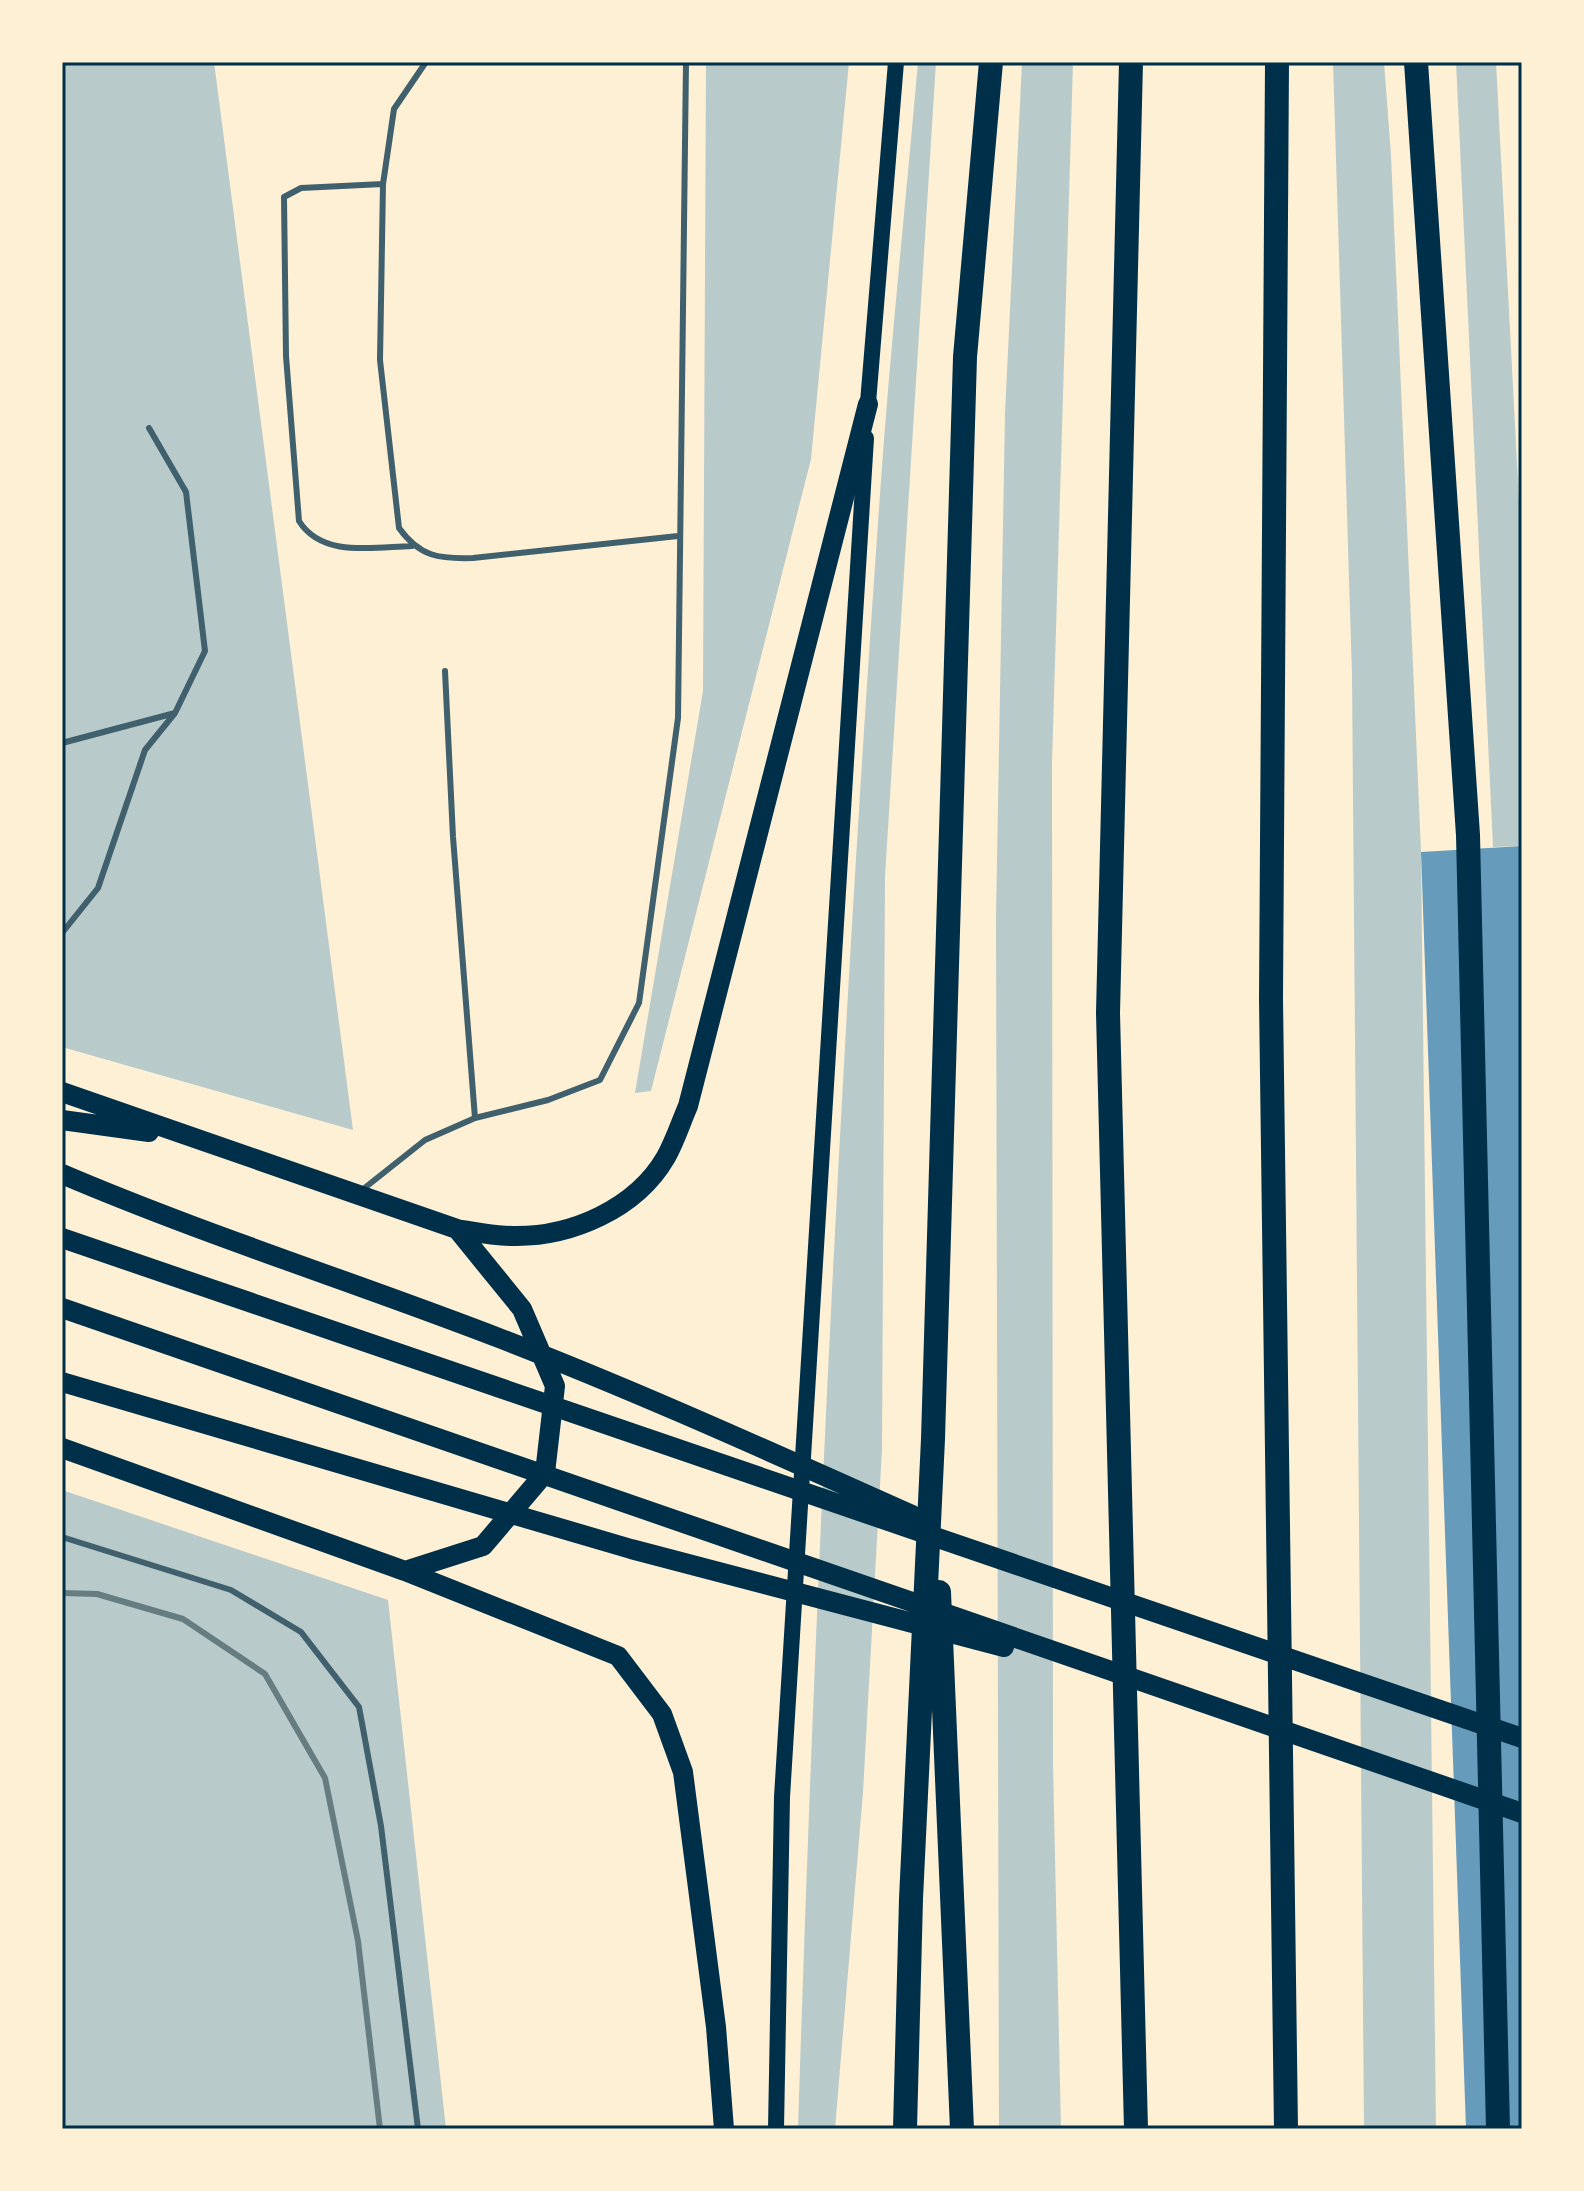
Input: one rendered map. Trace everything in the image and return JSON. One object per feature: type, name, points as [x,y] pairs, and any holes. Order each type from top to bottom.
[{"type":"highway","points":[[905,2129],[911,1899],[933,1439],[965,357],[991,62]]},
{"type":"highway","points":[[1131,62],[1108,1013],[1136,2129]]},
{"type":"highway","points":[[1277,62],[1271,999],[1286,2129]]},
{"type":"highway","points":[[1416,62],[1468,835],[1498,2129]]},
{"type":"highway","points":[[933,1439],[962,2129]]},
{"type":"main road","points":[[776,2129],[782,1797],[868,404],[896,62]]},
{"type":"main road","points":[[62,1092],[457,1229],[513,1236],[556,1232],[598,1218],[635,1196],[666,1158],[688,1106],[868,404]]},
{"type":"main road","points":[[62,1120],[132,1129],[223,1147]]},
{"type":"main road","points":[[62,1174],[190,1226],[400,1300],[574,1368],[1019,1563]]},
{"type":"main road","points":[[405,1571],[483,1546],[545,1473],[555,1386],[522,1309],[457,1229]]},
{"type":"main road","points":[[62,1238],[1019,1563],[1522,1738]]},
{"type":"main road","points":[[62,1308],[1522,1813]]},
{"type":"main road","points":[[62,1382],[616,1545],[1163,1689]]},
{"type":"main road","points":[[62,1448],[405,1571],[618,1656],[662,1714],[683,1772],[716,2027],[724,2129]]},
{"type":"lane","points":[[412,546],[399,528],[380,360],[383,184],[394,109],[426,62]]},
{"type":"lane","points":[[359,1193],[425,1140],[475,1118],[548,1100],[600,1080],[639,1003],[678,718],[686,62]]},
{"type":"lane","points":[[383,184],[301,188],[284,197],[286,356],[299,521],[308,536],[323,543],[345,547],[412,546],[439,559],[678,536]]},
{"type":"lane","points":[[62,933],[98,888],[145,750],[175,713],[205,651],[198,571],[186,492],[149,428]]},
{"type":"lane","points":[[445,671],[453,837],[475,1118]]},
{"type":"lane","points":[[62,743],[175,713]]},
{"type":"lane","points":[[62,1537],[231,1590],[301,1632],[359,1707],[381,1826],[418,2129]]},
{"type":"shaded area","points":[[62,62],[214,62],[353,1130],[62,1047]]},
{"type":"shaded area","points":[[706,62],[849,62],[811,459],[651,1091],[635,1093],[703,691]]},
{"type":"shaded area","points":[[918,62],[936,62],[885,876],[882,1449],[863,1792],[835,2129],[798,2129],[812,1723],[841,1115],[883,452]]},
{"type":"shaded area","points":[[1022,62],[1073,62],[1052,763],[1053,1765],[1061,2129],[999,2129],[996,917],[1005,413]]},
{"type":"shaded area","points":[[1333,62],[1384,62],[1391,155],[1421,852],[1436,2129],[1364,2129],[1352,675]]},
{"type":"shaded area","points":[[1456,62],[1496,62],[1522,560],[1522,846],[1493,847]]},
{"type":"shaded area","points":[[62,1490],[388,1600],[446,2129],[62,2129]]},
{"type":"water","points":[[1522,846],[1522,2129],[1466,2129],[1421,852]]},
{"type":"railway","points":[[62,1593],[97,1594],[183,1619],[265,1674],[325,1778],[358,1941],[380,2129]]}]
